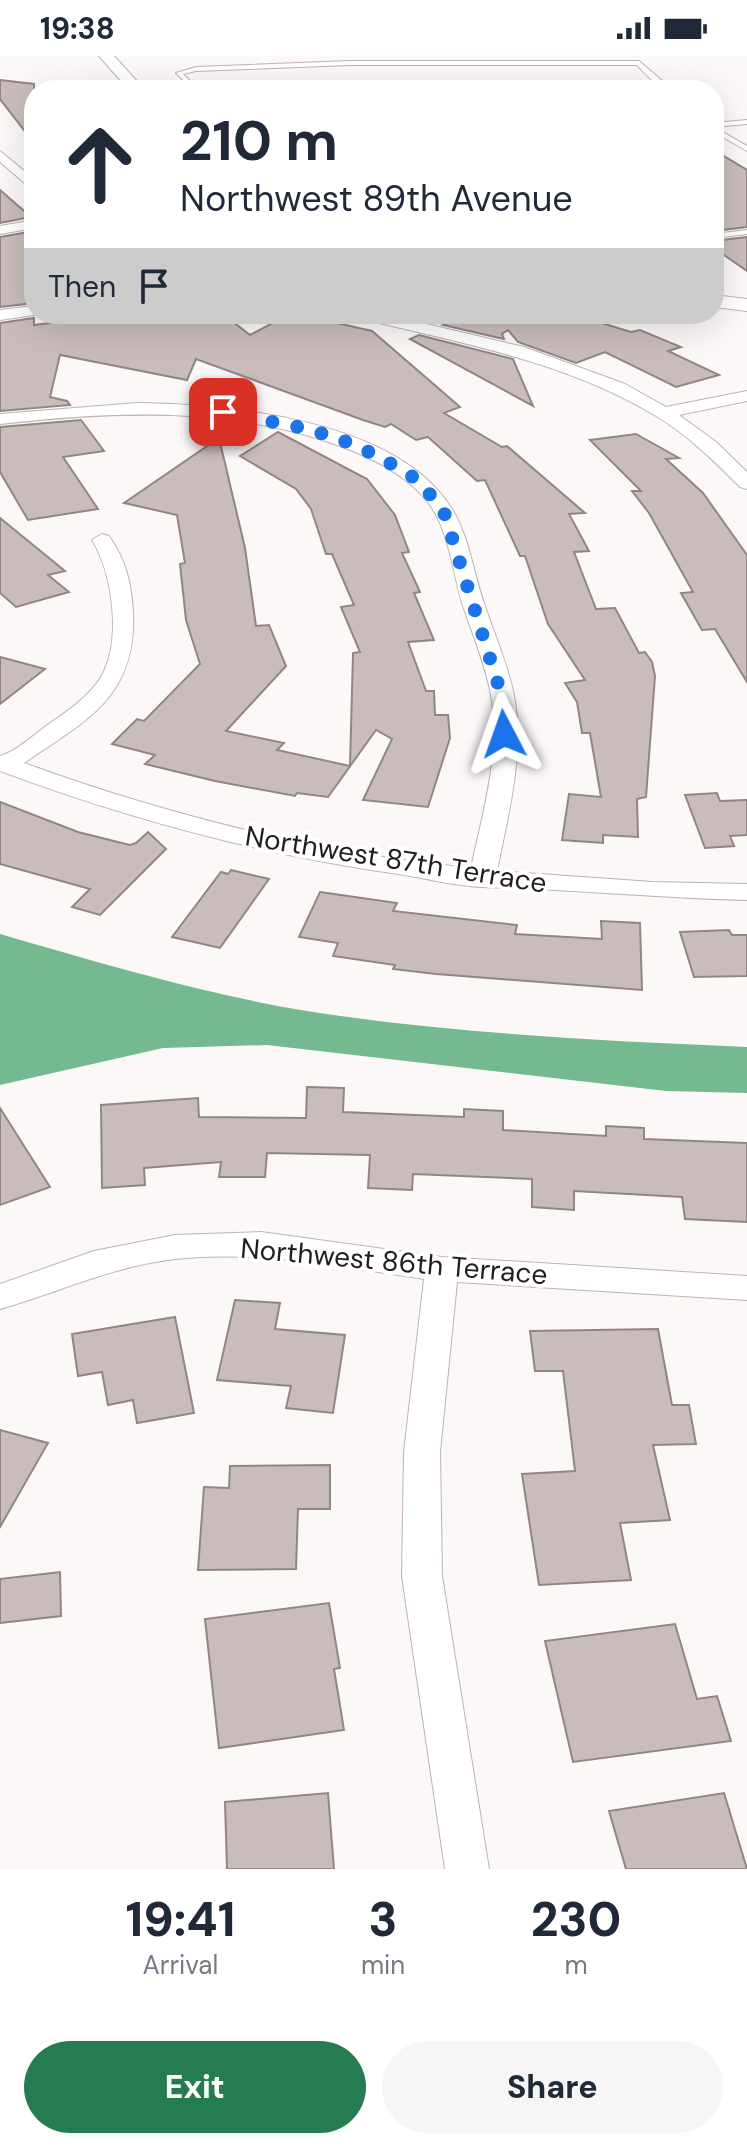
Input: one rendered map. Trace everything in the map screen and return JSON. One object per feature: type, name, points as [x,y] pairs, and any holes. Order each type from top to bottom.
[{"type":"street","points":[[106,56],[128,80]]},
{"type":"street","points":[[1,158],[19,158]]},
{"type":"street","points":[[1,158],[24,178]]},
{"type":"street","points":[[0,230],[24,226]]},
{"type":"street","points":[[724,287],[747,288]]},
{"type":"street","points":[[724,302],[747,305]]},
{"type":"street","points":[[0,315],[24,312]]},
{"type":"street","points":[[408,324],[535,355],[594,376],[667,412],[704,440],[747,483]]},
{"type":"street","points":[[667,412],[747,396]]},
{"type":"street","points":[[0,419],[104,408],[163,407],[269,420],[330,436],[378,456],[416,479],[443,509],[504,703],[504,765],[482,879]]},
{"type":"street","points":[[3,764],[87,705],[110,682],[121,655],[123,632],[119,565],[102,540]]},
{"type":"street","name":"Northwest 87th Terrace","points":[[3,764],[99,799],[211,829],[340,857],[482,879],[639,891],[747,892]]},
{"type":"street","name":"Northwest 86th Terrace","points":[[0,1297],[94,1263],[175,1247],[261,1244],[442,1269],[747,1288]]},
{"type":"street","points":[[442,1269],[422,1452],[422,1576],[467,1869]]},
{"type":"lane","points":[[186,80],[179,73],[251,66],[452,62],[639,63],[655,80]]},
{"type":"lane","points":[[724,127],[747,125]]},
{"type":"lane","points":[[724,134],[747,149]]},
{"type":"lane","points":[[724,235],[747,232]]},
{"type":"shaded area","points":[[0,934],[172,982],[304,1010],[497,1033],[747,1047],[747,1093],[666,1091],[267,1045],[163,1048],[0,1085]]},
{"type":"building","points":[[0,80],[24,83],[24,130],[0,99]]},
{"type":"building","points":[[724,156],[747,170],[747,227],[724,230]]},
{"type":"building","points":[[0,190],[24,211],[24,218],[0,223]]},
{"type":"building","points":[[24,233],[24,304],[0,307],[0,237]]},
{"type":"building","points":[[747,237],[747,271],[724,255],[724,240]]},
{"type":"building","points":[[24,319],[24,324],[236,324],[250,335],[271,324],[341,324],[372,331],[460,407],[444,413],[502,447],[507,446],[585,513],[569,514],[589,551],[574,552],[596,609],[615,608],[639,653],[645,652],[652,662],[655,676],[646,797],[637,799],[638,837],[603,835],[603,843],[562,840],[569,794],[601,797],[590,733],[582,733],[577,702],[565,683],[585,680],[548,624],[525,556],[520,556],[485,480],[477,481],[428,437],[416,440],[391,424],[385,427],[363,420],[196,359],[187,380],[60,355],[50,397],[67,401],[70,405],[0,411],[0,323]]},
{"type":"building","points":[[605,324],[631,332],[640,330],[681,347],[668,351],[719,375],[676,387],[605,352],[576,363],[518,342],[508,330],[502,334],[504,339],[443,325]]},
{"type":"building","points":[[419,335],[513,359],[533,406],[410,339]]},
{"type":"building","points":[[81,420],[104,451],[63,457],[98,509],[28,520],[0,472],[0,427]]},
{"type":"building","points":[[278,432],[367,479],[395,515],[409,552],[402,553],[420,592],[414,593],[434,640],[408,642],[426,691],[434,691],[435,715],[448,715],[450,738],[428,807],[363,800],[392,739],[376,730],[328,797],[297,793],[295,796],[145,764],[155,755],[112,744],[137,719],[144,721],[200,664],[186,620],[180,564],[185,563],[177,515],[124,503],[219,438],[245,548],[256,626],[269,625],[286,666],[226,731],[284,743],[277,750],[350,766],[353,653],[360,652],[341,607],[354,605],[332,554],[326,554],[311,509],[296,489],[240,456]]},
{"type":"building","points":[[636,434],[679,458],[666,459],[703,493],[747,555],[747,682],[715,629],[702,630],[681,593],[693,592],[649,513],[632,491],[641,491],[590,440]]},
{"type":"building","points":[[0,518],[65,571],[48,575],[69,592],[16,607],[0,593]]},
{"type":"building","points":[[0,657],[45,669],[0,704]]},
{"type":"building","points":[[717,793],[720,801],[747,800],[747,835],[730,836],[734,846],[705,848],[685,795]]},
{"type":"building","points":[[0,802],[78,832],[130,845],[148,832],[166,849],[100,915],[72,907],[90,889],[0,864]]},
{"type":"building","points":[[231,870],[269,879],[220,948],[172,937],[221,872],[228,874]]},
{"type":"building","points":[[320,892],[397,903],[393,911],[517,925],[515,934],[602,939],[601,921],[640,923],[642,990],[436,974],[393,969],[395,965],[333,956],[338,943],[299,937]]},
{"type":"building","points":[[729,930],[732,935],[747,935],[747,976],[694,977],[680,932]]},
{"type":"building","points":[[307,1087],[344,1088],[343,1112],[464,1117],[464,1109],[503,1111],[503,1130],[606,1136],[606,1126],[644,1128],[644,1139],[747,1143],[747,1222],[685,1219],[682,1197],[574,1191],[574,1210],[532,1207],[532,1179],[413,1174],[412,1190],[368,1188],[370,1155],[267,1153],[265,1177],[219,1177],[221,1162],[144,1168],[145,1185],[102,1188],[101,1105],[198,1098],[199,1117],[306,1118]]},
{"type":"building","points":[[0,1108],[50,1187],[0,1205]]},
{"type":"building","points":[[235,1300],[280,1303],[275,1329],[345,1335],[333,1413],[286,1408],[291,1386],[217,1380]]},
{"type":"building","points":[[175,1317],[194,1413],[137,1423],[133,1400],[108,1405],[102,1372],[78,1376],[72,1334]]},
{"type":"building","points":[[658,1329],[672,1405],[689,1405],[696,1444],[653,1445],[670,1520],[620,1523],[631,1580],[539,1585],[522,1474],[575,1471],[563,1371],[535,1371],[530,1331]]},
{"type":"building","points":[[0,1430],[48,1443],[0,1527]]},
{"type":"building","points":[[330,1465],[330,1509],[298,1509],[296,1569],[198,1570],[204,1487],[229,1488],[230,1466]]},
{"type":"building","points":[[60,1572],[61,1616],[0,1623],[0,1579]]},
{"type":"building","points":[[329,1603],[340,1668],[334,1669],[344,1730],[219,1748],[205,1619]]},
{"type":"building","points":[[675,1624],[697,1699],[717,1696],[731,1741],[573,1762],[545,1641]]},
{"type":"building","points":[[328,1793],[334,1869],[227,1869],[225,1802]]},
{"type":"building","points":[[724,1793],[747,1869],[626,1869],[609,1811]]},
{"type":"route","points":[[223,412],[308,429],[342,440],[378,456],[416,479],[443,509],[504,703],[504,734]]}]
